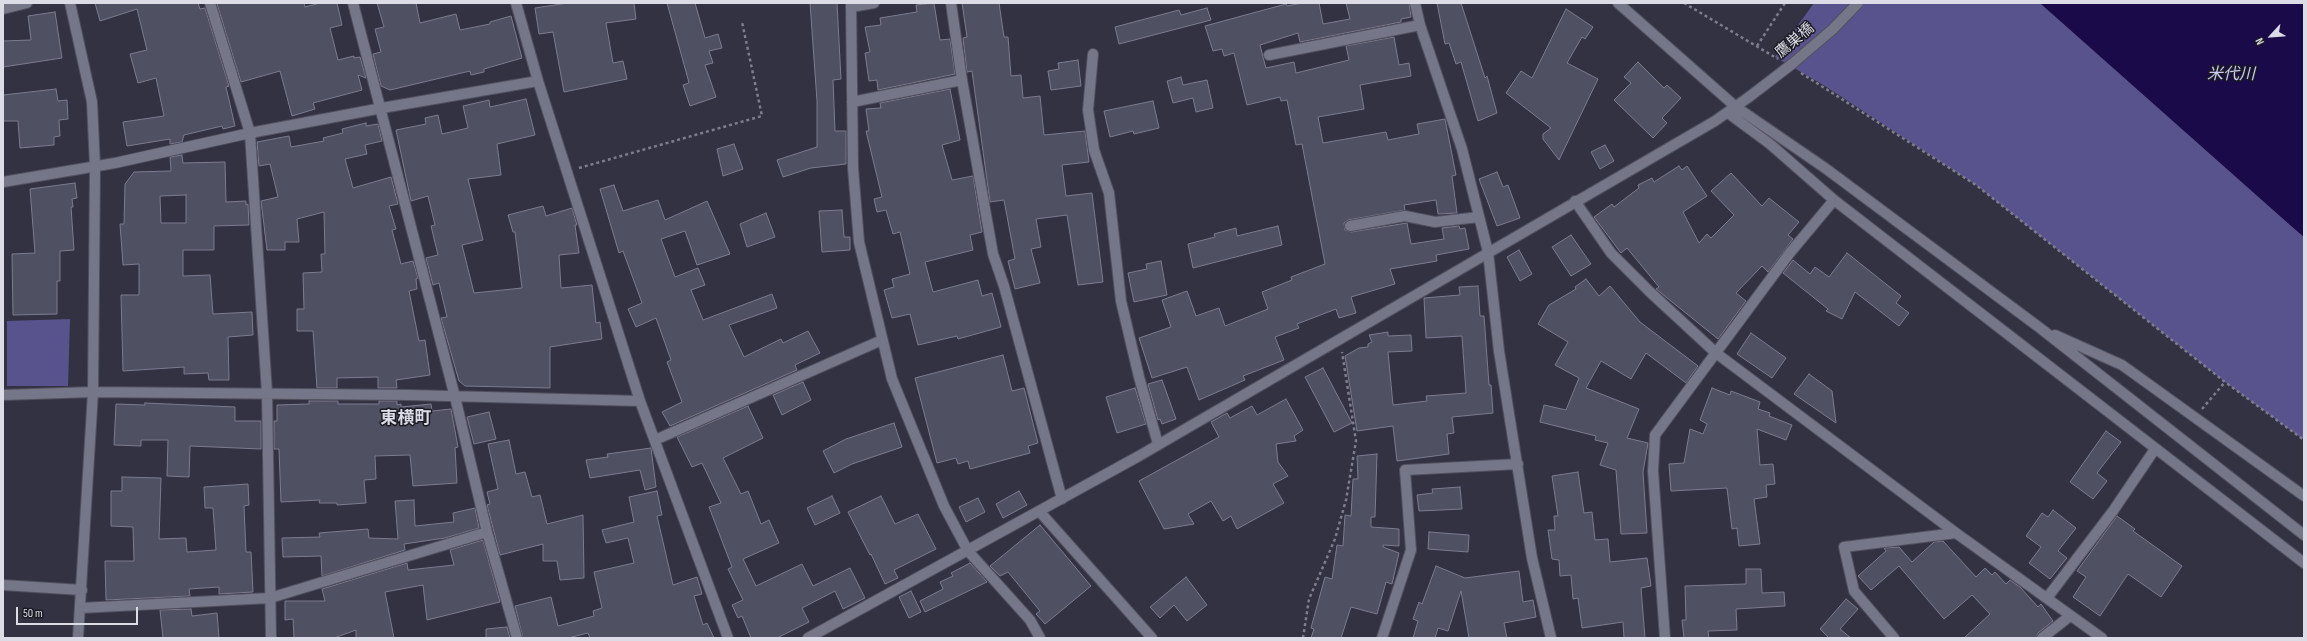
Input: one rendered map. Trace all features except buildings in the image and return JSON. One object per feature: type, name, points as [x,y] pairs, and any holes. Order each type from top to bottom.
[{"type":"street","points":[[3,9],[27,3]]},
{"type":"street","points":[[70,3],[92,102],[96,166],[93,392],[78,638]]},
{"type":"street","points":[[210,3],[250,133],[268,393],[271,638]]},
{"type":"street","points":[[353,3],[382,108],[455,397],[487,532],[517,638]]},
{"type":"street","points":[[516,3],[538,81],[640,401],[728,638]]},
{"type":"street","points":[[874,3],[851,5],[853,168],[859,242],[892,379],[944,506],[968,551],[1030,620],[1040,638]]},
{"type":"street","points":[[951,3],[962,80],[993,254],[1006,293],[1062,499]]},
{"type":"street","points":[[1415,3],[1420,25],[1462,148],[1488,252],[1499,351],[1532,558],[1551,638]]},
{"type":"street","points":[[1618,3],[1732,110],[1834,200],[2304,563]]},
{"type":"street","name":"鷹巣橋","points":[[808,638],[1040,512],[1732,110],[1792,64],[1833,29],[1858,3]]},
{"type":"street","points":[[1269,55],[1420,25]]},
{"type":"street","points":[[1093,54],[1088,110],[1094,150],[1109,193],[1121,301],[1139,376],[1158,444]]},
{"type":"street","points":[[852,102],[962,80]]},
{"type":"street","points":[[3,182],[96,166],[250,133],[382,108],[538,81]]},
{"type":"street","points":[[1732,110],[1825,168],[2040,328],[2304,535]]},
{"type":"street","points":[[1665,638],[1654,471],[1655,435],[1788,254],[1834,200]]},
{"type":"street","points":[[1575,201],[1612,253],[1650,292],[1716,353],[1956,534],[2102,638]]},
{"type":"street","points":[[1350,226],[1406,216],[1435,222],[1479,217]]},
{"type":"street","points":[[2040,328],[2122,365],[2304,496]]},
{"type":"street","points":[[655,440],[882,340]]},
{"type":"street","points":[[3,395],[93,392],[268,393],[294,395],[409,395],[640,401]]},
{"type":"street","points":[[2047,598],[2113,511],[2155,449]]},
{"type":"street","points":[[1382,638],[1411,550],[1405,470],[1518,464]]},
{"type":"street","points":[[1040,512],[1152,638]]},
{"type":"street","points":[[81,608],[270,598],[487,532]]},
{"type":"street","points":[[1892,637],[1854,591],[1844,547],[1956,534]]},
{"type":"street","points":[[3,586],[82,590]]},
{"type":"street","points":[[2042,638],[2070,616]]},
{"type":"path","points":[[1684,3],[1781,61]]},
{"type":"path","points":[[1757,46],[1785,3]]},
{"type":"path","points":[[567,171],[762,116],[742,22]]},
{"type":"path","points":[[1800,72],[1976,185],[2225,382],[2304,440]]},
{"type":"path","points":[[1303,638],[1309,599],[1335,539],[1346,500],[1356,441],[1340,338]]},
{"type":"path","points":[[2196,417],[2225,382]]},
{"type":"shaded area","points":[[1814,3],[2040,3],[2304,237],[2304,440],[2225,382],[1976,185],[1825,86],[1775,57]]},
{"type":"shaded area","points":[[70,319],[68,386],[7,386],[7,321]]},
{"type":"water","name":"米代川","points":[[2040,3],[2304,3],[2304,237],[2289,224]]},
{"type":"district","name":"東横町","points":[[406,419]]}]
